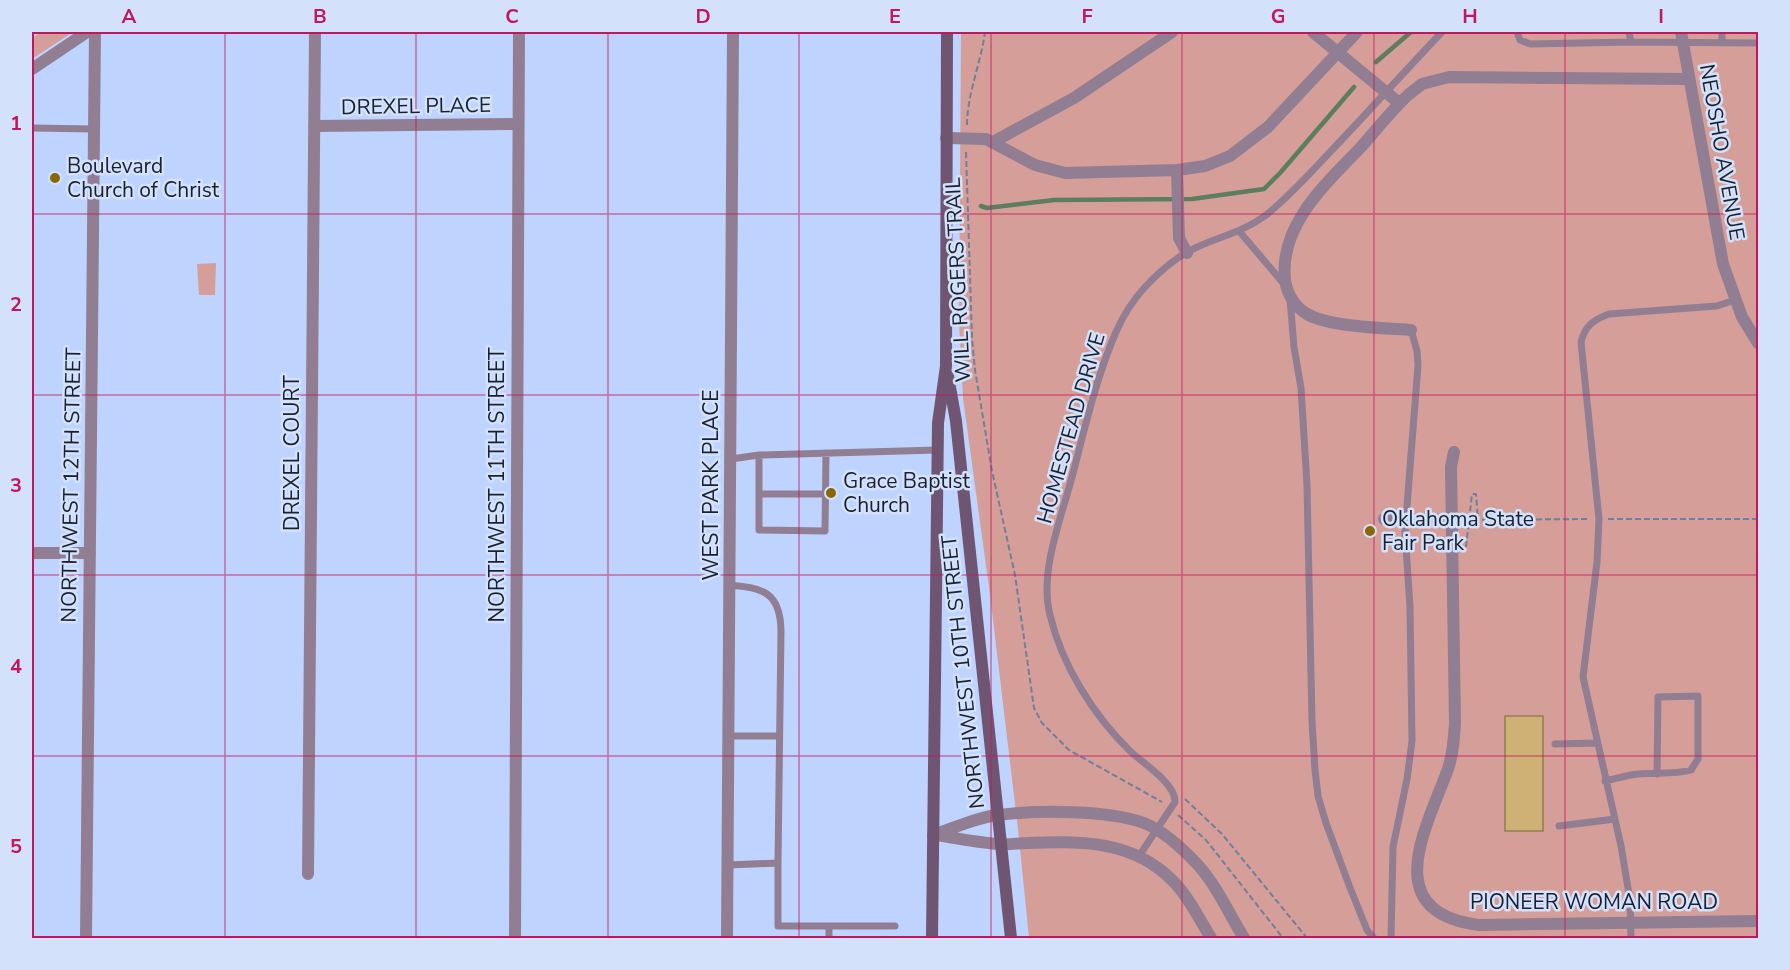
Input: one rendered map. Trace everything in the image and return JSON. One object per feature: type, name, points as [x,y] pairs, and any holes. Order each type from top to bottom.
[{"type":"main road","name":"NORTHWEST 10TH STREET","points":[[932,939],[937,450],[938,423],[946,366],[947,32]]},
{"type":"main road","name":"NORTHWEST 10TH STREET","points":[[946,366],[956,421],[1011,939]]},
{"type":"street","points":[[32,69],[87,32]]},
{"type":"street","name":"NORTHWEST 12TH STREET","points":[[86,939],[95,32]]},
{"type":"street","name":"DREXEL COURT","points":[[308,874],[315,32]]},
{"type":"street","name":"NORTHWEST 11TH STREET","points":[[515,939],[519,32]]},
{"type":"street","name":"WEST PARK PLACE","points":[[727,939],[733,32]]},
{"type":"street","points":[[993,142],[1074,98],[1172,32]]},
{"type":"street","points":[[1313,32],[1339,51],[1399,103]]},
{"type":"street","points":[[946,138],[978,138],[993,142],[1035,165],[1065,173],[1177,170],[1218,163],[1245,146],[1288,106],[1356,32]]},
{"type":"street","name":"NEOSHO AVENUE","points":[[1682,37],[1723,264],[1735,300],[1758,343]]},
{"type":"street","points":[[1411,330],[1353,326],[1307,314],[1288,292],[1284,256],[1289,238],[1303,213],[1399,103],[1422,84],[1449,77],[1688,79]]},
{"type":"street","name":"DREXEL PLACE","points":[[314,126],[518,124]]},
{"type":"street","points":[[1177,170],[1179,238],[1187,253]]},
{"type":"street","name":"PIONEER WOMAN ROAD","points":[[1454,452],[1451,467],[1454,742],[1448,769],[1430,812],[1419,853],[1418,876],[1423,895],[1436,911],[1454,920],[1472,924],[1501,926],[1758,921]]},
{"type":"street","points":[[1384,519],[1453,520]]},
{"type":"street","points":[[32,553],[90,553]]},
{"type":"street","points":[[933,835],[998,815],[1057,812],[1116,815],[1144,823],[1156,829],[1199,866],[1215,888],[1244,939]]},
{"type":"street","points":[[933,835],[1000,844],[1104,845],[1130,851],[1154,864],[1174,882],[1189,902],[1210,939]]},
{"type":"lane","name":"HOMESTEAD DRIVE","points":[[1175,797],[1172,789],[1119,740],[1088,700],[1070,668],[1050,615],[1047,590],[1051,556],[1089,414],[1116,333],[1130,307],[1144,288],[1165,268],[1187,253],[1253,224],[1279,204],[1442,32]]},
{"type":"lane","points":[[1517,32],[1520,40],[1530,44],[1631,42],[1682,37],[1722,43],[1758,44]]},
{"type":"lane","points":[[1629,32],[1631,42]]},
{"type":"lane","points":[[1722,32],[1722,43]]},
{"type":"lane","points":[[32,128],[94,129]]},
{"type":"lane","points":[[1239,231],[1288,292],[1301,388],[1307,485],[1312,721],[1318,796],[1349,885],[1374,939]]},
{"type":"lane","points":[[1632,939],[1628,889],[1583,667],[1597,562],[1599,519],[1581,356],[1584,332],[1597,318],[1609,314],[1717,306],[1735,300]]},
{"type":"lane","points":[[1390,939],[1393,847],[1412,741],[1411,628],[1405,519],[1418,365],[1411,330]]},
{"type":"lane","points":[[731,459],[759,455],[937,450]]},
{"type":"lane","points":[[759,455],[759,530],[825,531],[826,453]]},
{"type":"lane","points":[[760,494],[825,494]]},
{"type":"lane","points":[[729,585],[764,591],[779,608],[781,623],[778,926],[895,926]]},
{"type":"lane","points":[[1605,781],[1640,774],[1657,774],[1679,774],[1691,770],[1698,759],[1698,696],[1658,697],[1657,774]]},
{"type":"lane","points":[[729,736],[779,736]]},
{"type":"lane","points":[[1555,744],[1597,743]]},
{"type":"lane","points":[[1139,856],[1172,806],[1175,797]]},
{"type":"lane","points":[[1559,826],[1615,819]]},
{"type":"lane","points":[[728,865],[778,863]]},
{"type":"lane","points":[[829,926],[829,939]]},
{"type":"path","points":[[966,113],[986,32]]},
{"type":"path","name":"WILL ROGERS TRAIL","points":[[966,159],[975,370],[992,471],[1015,575],[1034,708],[1046,728],[1070,750],[1156,798]]},
{"type":"path","points":[[1462,538],[1464,547],[1467,547],[1472,494],[1476,494],[1478,520]]},
{"type":"path","points":[[1469,520],[1758,519]]},
{"type":"path","points":[[1175,797],[1187,800],[1222,834],[1307,939]]},
{"type":"path","points":[[1188,822],[1227,865],[1283,939]]},
{"type":"shaded area","points":[[41,32],[73,32],[32,59],[32,38]]},
{"type":"shaded area","name":"Oklahoma State Fair Park","points":[[961,32],[1758,32],[1758,938],[1029,938],[990,595],[963,398],[959,322]]},
{"type":"shaded area","points":[[216,263],[215,295],[199,295],[197,264]]},
{"type":"building","points":[[1505,716],[1543,716],[1543,831],[1505,831]]},
{"type":"waterway","points":[[1376,62],[1411,32]]},
{"type":"waterway","points":[[981,206],[987,208],[1054,200],[1192,199],[1264,189],[1354,87]]},
{"type":"place","name":"Boulevard Church of Christ","points":[[55,178]]},
{"type":"place","name":"Grace Baptist Church","points":[[831,493]]},
{"type":"place","name":"Oklahoma State Fair Park","points":[[1370,531]]}]
